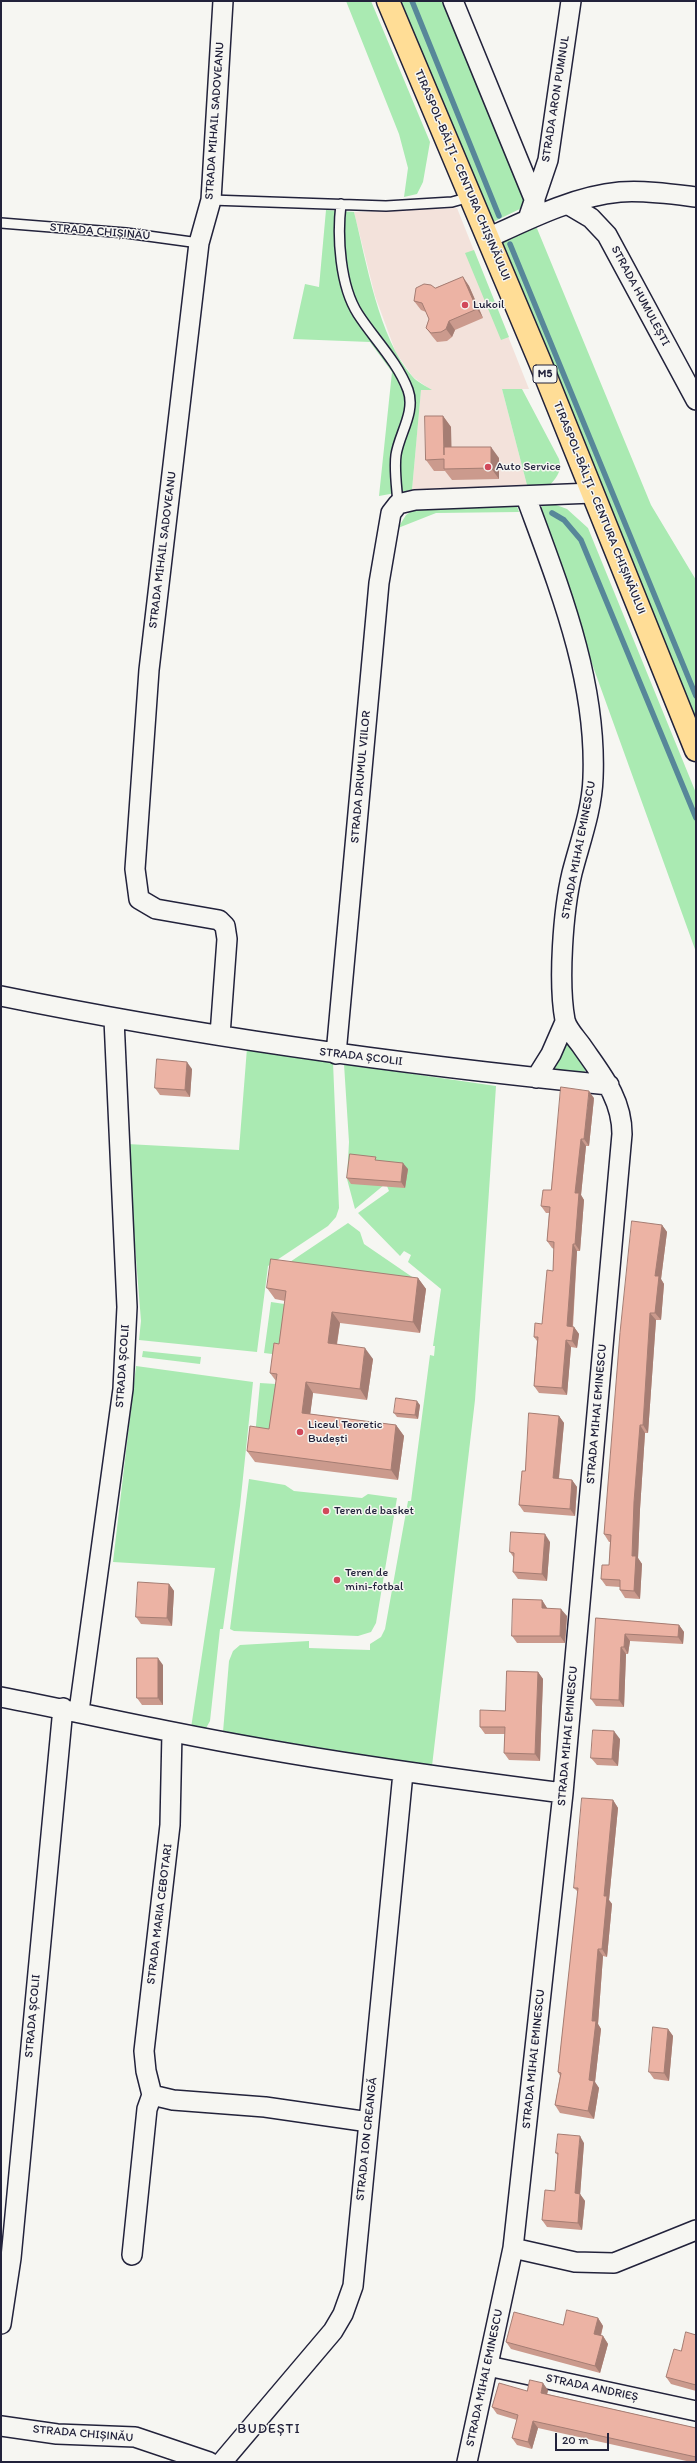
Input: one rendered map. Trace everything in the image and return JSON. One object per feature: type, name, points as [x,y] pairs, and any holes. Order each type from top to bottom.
[{"type":"highway","name":"TIRASPOL-BĂLŢI - CENTURA CHIȘINĂULUI","points":[[388,1],[471,197],[593,493],[696,750]]},
{"type":"street","name":"STRADA MIHAIL SADOVEANU","points":[[220,1035],[227,939],[225,926],[219,920],[156,908],[139,899],[135,869],[149,670],[199,243],[211,200],[223,1]]},
{"type":"street","points":[[453,1],[534,201]]},
{"type":"street","name":"STRADA ARON PUMNUL","points":[[528,219],[548,160],[571,1]]},
{"type":"street","points":[[488,238],[528,219],[598,195],[622,192],[696,198]]},
{"type":"street","name":"STRADA HUMULEȘTI","points":[[569,205],[591,218],[607,235],[696,400]]},
{"type":"street","points":[[398,504],[415,500],[593,493]]},
{"type":"street","name":"STRADA MIHAI EMINESCU","points":[[526,496],[568,612],[582,663],[592,737],[593,779],[590,801],[572,875],[565,925],[563,993],[565,1022],[551,1054],[536,1078]]},
{"type":"street","name":"STRADA DRUMUL VIILOR","points":[[336,1054],[378,583],[387,525],[391,513],[398,504]]},
{"type":"street","name":"STRADA ȘCOLII","points":[[1,996],[114,1019],[336,1054],[536,1078],[609,1085]]},
{"type":"street","name":"STRADA ȘCOLII","points":[[1,2324],[11,2258],[71,1710],[123,1382],[127,1307],[114,1019]]},
{"type":"street","name":"STRADA MIHAI EMINESCU","points":[[468,2462],[513,2248],[563,1793],[622,1134],[622,1120],[617,1100],[609,1085],[565,1022]]},
{"type":"street","points":[[1,1698],[71,1710],[172,1732],[403,1773],[563,1793]]},
{"type":"street","name":"STRADA MARIA CEBOTARI","points":[[152,2094],[146,2071],[144,2050],[170,1825],[172,1732]]},
{"type":"street","name":"STRADA ION CREANGĂ","points":[[222,2462],[334,2331],[343,2314],[353,2286],[403,1773]]},
{"type":"street","points":[[132,2255],[147,2109],[152,2094],[173,2100],[265,2107],[369,2122]]},
{"type":"street","points":[[513,2248],[575,2262],[614,2263],[696,2230]]},
{"type":"street","name":"STRADA ANDRIEȘ","points":[[488,2366],[696,2411]]},
{"type":"street","name":"STRADA CHIȘINĂU","points":[[1,2426],[57,2434],[135,2438],[209,2462]]},
{"type":"lane","points":[[211,200],[386,206],[452,202],[471,197]]},
{"type":"lane","points":[[342,204],[340,217],[343,279],[357,313],[395,364],[409,391],[408,415],[396,455],[398,504]]},
{"type":"lane","name":"STRADA CHIȘINĂU","points":[[1,223],[126,233],[199,243]]},
{"type":"shaded area","points":[[457,208],[529,389],[502,389],[527,485],[412,490],[421,389],[431,390],[413,377],[396,353],[375,296],[354,212]]},
{"type":"green space","points":[[346,1],[371,1],[430,142],[423,182],[417,194],[404,197],[408,168],[399,134]]},
{"type":"green space","points":[[395,1],[445,1],[528,205],[489,224]]},
{"type":"green space","points":[[326,210],[354,212],[375,298],[382,321],[391,342],[412,376],[432,390],[421,390],[412,490],[379,496],[392,372],[370,342],[293,339],[305,284],[319,287]]},
{"type":"green space","points":[[536,226],[651,505],[696,580],[696,727],[499,243]]},
{"type":"green space","points":[[474,250],[509,337],[501,340],[465,253]]},
{"type":"green space","points":[[502,389],[522,389],[559,459],[559,473],[550,485],[527,485]]},
{"type":"green space","points":[[516,503],[519,512],[436,513],[398,528],[406,515],[416,508]]},
{"type":"green space","points":[[551,503],[567,509],[588,528],[696,793],[696,952],[538,514],[543,504]]},
{"type":"green space","points":[[568,1037],[589,1066],[582,1075],[552,1072],[551,1069]]},
{"type":"green space","points":[[247,1048],[333,1062],[339,1208],[336,1217],[328,1226],[268,1266],[257,1352],[139,1340],[141,1321],[127,1144],[239,1150]]},
{"type":"green space","points":[[344,1064],[496,1086],[475,1400],[432,1766],[223,1732],[229,1661],[233,1651],[240,1645],[309,1641],[309,1648],[370,1650],[370,1644],[381,1637],[385,1629],[408,1501],[411,1501],[430,1355],[434,1356],[435,1346],[433,1346],[441,1289],[408,1262],[411,1255],[404,1251],[400,1256],[358,1213],[389,1191],[387,1186],[384,1185],[355,1209],[347,1179],[349,1142]]},
{"type":"green space","points":[[348,1223],[360,1232],[364,1244],[421,1283],[426,1289],[278,1270]]},
{"type":"green space","points":[[271,1302],[291,1305],[280,1355],[264,1353]]},
{"type":"green space","points":[[143,1351],[201,1357],[200,1364],[142,1357]]},
{"type":"green space","points":[[136,1366],[253,1382],[240,1506],[223,1629],[220,1629],[210,1721],[205,1730],[191,1728],[215,1568],[113,1562]]},
{"type":"green space","points":[[260,1383],[276,1384],[276,1438],[255,1436]]},
{"type":"green space","points":[[249,1479],[285,1485],[294,1491],[362,1498],[368,1494],[397,1498],[376,1623],[371,1632],[358,1636],[234,1631],[230,1629]]},
{"type":"building","points":[[463,277],[477,309],[449,321],[446,329],[441,332],[431,333],[426,328],[429,319],[422,303],[414,301],[416,288],[424,284],[431,285],[435,288]]},
{"type":"building","points":[[425,416],[443,416],[444,455],[444,447],[491,447],[491,468],[444,469],[444,459],[426,460]]},
{"type":"building","points":[[157,1059],[187,1062],[185,1090],[155,1088]]},
{"type":"building","points":[[561,1087],[589,1091],[584,1139],[581,1139],[575,1193],[579,1193],[575,1244],[573,1244],[567,1326],[574,1327],[572,1341],[566,1340],[562,1388],[534,1386],[538,1337],[534,1337],[535,1323],[542,1324],[547,1270],[553,1271],[554,1242],[547,1241],[550,1207],[541,1206],[543,1190],[551,1190]]},
{"type":"building","points":[[350,1154],[376,1157],[375,1160],[403,1163],[401,1182],[347,1178]]},
{"type":"building","points":[[632,1221],[662,1225],[655,1276],[659,1276],[655,1313],[650,1313],[643,1425],[640,1425],[634,1502],[632,1556],[636,1556],[634,1591],[620,1590],[620,1580],[601,1579],[602,1565],[609,1565],[611,1535],[604,1534],[620,1333]]},
{"type":"building","points":[[271,1259],[418,1278],[413,1322],[332,1312],[328,1343],[365,1348],[360,1389],[306,1382],[302,1413],[396,1425],[391,1470],[247,1451],[250,1426],[269,1429],[277,1374],[270,1373],[274,1343],[279,1344],[286,1291],[267,1288]]},
{"type":"building","points":[[396,1398],[417,1401],[415,1415],[394,1413]]},
{"type":"building","points":[[529,1413],[559,1416],[553,1478],[572,1480],[570,1509],[519,1505],[522,1471],[525,1471]]},
{"type":"building","points":[[511,1532],[545,1534],[542,1574],[513,1572],[514,1553],[510,1552]]},
{"type":"building","points":[[138,1582],[169,1584],[167,1618],[136,1617]]},
{"type":"building","points":[[513,1599],[542,1600],[542,1608],[561,1609],[560,1636],[512,1636]]},
{"type":"building","points":[[596,1618],[679,1625],[678,1637],[625,1634],[624,1647],[621,1647],[619,1700],[591,1699]]},
{"type":"building","points":[[137,1658],[158,1658],[158,1698],[137,1698]]},
{"type":"building","points":[[507,1671],[538,1672],[535,1754],[504,1753],[505,1727],[480,1727],[480,1710],[505,1711]]},
{"type":"building","points":[[593,1730],[614,1731],[612,1759],[591,1758]]},
{"type":"building","points":[[582,1798],[613,1800],[604,1896],[607,1896],[602,1949],[598,1949],[592,2021],[596,2021],[589,2080],[594,2081],[588,2111],[555,2105],[561,2073],[558,2072],[578,1888],[574,1888]]},
{"type":"building","points":[[653,2027],[668,2029],[664,2073],[649,2072]]},
{"type":"building","points":[[558,2134],[580,2136],[575,2193],[580,2194],[578,2223],[542,2220],[545,2190],[555,2191]]},
{"type":"building","points":[[567,2310],[598,2318],[594,2334],[603,2336],[595,2366],[506,2342],[514,2312],[563,2325]]},
{"type":"building","points":[[686,2332],[696,2335],[696,2385],[666,2377],[674,2349],[681,2351]]},
{"type":"building","points":[[530,2380],[543,2383],[541,2393],[696,2428],[696,2457],[533,2421],[528,2442],[512,2438],[518,2415],[492,2407],[499,2383],[527,2391]]},
{"type":"waterway","points":[[412,1],[499,216]]},
{"type":"waterway","points":[[510,244],[696,696]]},
{"type":"waterway","points":[[552,513],[564,520],[581,540],[696,818]]},
{"type":"place","name":"Lukoil","points":[[465,305]]},
{"type":"place","name":"Auto Service","points":[[488,467]]},
{"type":"place","name":"Liceul Teoretic Budești","points":[[300,1432]]},
{"type":"place","name":"Teren de basket","points":[[326,1511]]},
{"type":"place","name":"Teren de mini-fotbal","points":[[337,1580]]},
{"type":"district","name":"BUDEȘTI","points":[[269,2429]]}]
